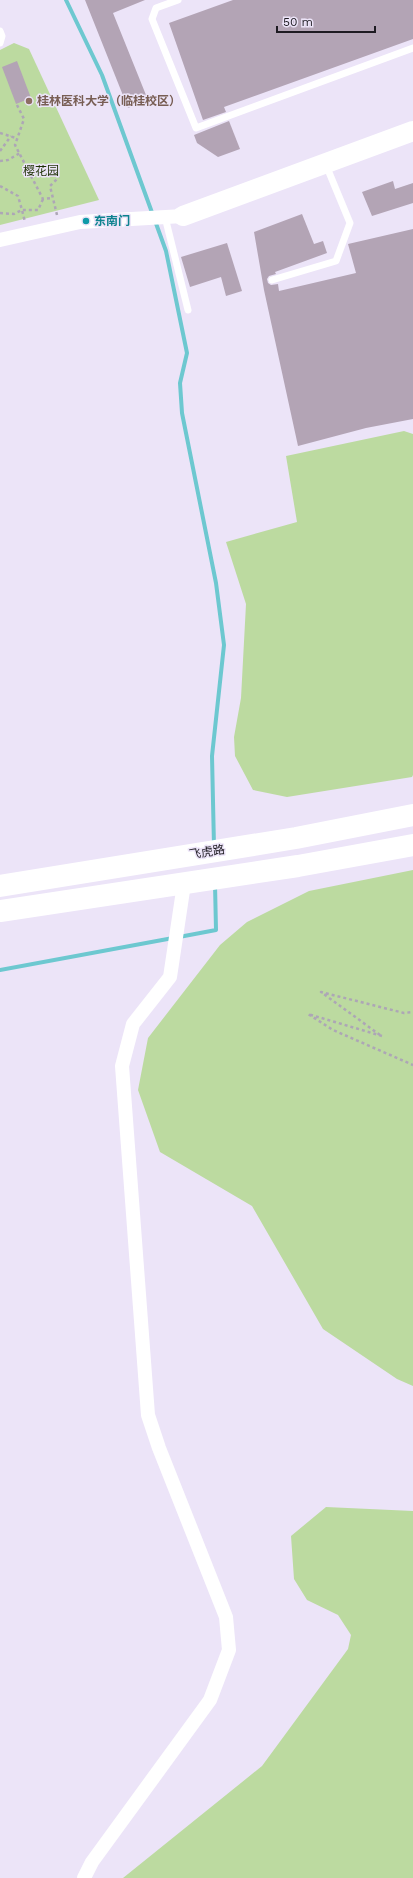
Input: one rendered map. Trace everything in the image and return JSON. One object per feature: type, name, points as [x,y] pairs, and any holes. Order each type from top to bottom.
[{"type":"main road","name":"飞虎路","points":[[0,886],[296,838],[413,815]]},
{"type":"main road","points":[[0,912],[298,866],[413,845]]},
{"type":"street","points":[[0,240],[80,222],[164,217],[325,163],[413,131]]},
{"type":"street","points":[[84,1878],[92,1862],[210,1700],[229,1650],[226,1617],[159,1448],[148,1415],[122,1066],[133,1024],[170,977],[184,884]]},
{"type":"lane","points":[[178,0],[156,8],[152,19],[196,128],[413,48]]},
{"type":"lane","points":[[0,31],[2,36],[0,44]]},
{"type":"lane","points":[[272,280],[336,261],[350,223],[325,163]]},
{"type":"lane","points":[[164,217],[188,310]]},
{"type":"path","points":[[17,105],[24,119],[16,138],[15,145],[43,199]]},
{"type":"path","points":[[0,133],[16,138]]},
{"type":"path","points":[[0,151],[11,136]]},
{"type":"path","points":[[0,161],[8,160],[20,153]]},
{"type":"path","points":[[59,177],[50,186],[59,227]]},
{"type":"path","points":[[0,186],[18,196],[28,234]]},
{"type":"path","points":[[43,199],[53,198]]},
{"type":"path","points":[[0,213],[14,214],[22,210],[38,210],[43,199]]},
{"type":"path","points":[[413,1012],[404,1013],[321,992],[382,1036],[308,1014],[333,1030],[413,1065]]},
{"type":"green space","name":"樱花园","points":[[14,43],[29,49],[99,200],[0,225],[0,50]]},
{"type":"green space","points":[[404,431],[413,434],[413,775],[412,777],[287,797],[253,790],[235,756],[234,737],[241,698],[246,604],[226,542],[297,522],[286,456]]},
{"type":"green space","points":[[413,870],[413,1386],[397,1379],[323,1329],[252,1206],[160,1152],[138,1090],[148,1038],[220,945],[247,922],[309,891]]},
{"type":"green space","points":[[326,1507],[413,1511],[413,1878],[123,1878],[262,1766],[348,1649],[351,1635],[338,1615],[307,1600],[294,1579],[291,1536]]},
{"type":"building","points":[[85,0],[145,0],[113,13],[148,100],[128,108]]},
{"type":"building","points":[[233,0],[413,0],[413,39],[224,107],[226,112],[203,120],[169,23]]},
{"type":"building","points":[[17,61],[31,98],[16,104],[2,67]]},
{"type":"building","points":[[229,121],[240,149],[218,157],[197,143],[194,135]]},
{"type":"building","points":[[393,181],[395,189],[413,183],[413,203],[372,216],[362,192]]},
{"type":"building","points":[[302,214],[314,244],[323,241],[327,253],[275,272],[276,274],[269,276],[267,279],[268,283],[271,285],[278,284],[279,291],[356,273],[348,244],[413,229],[413,419],[366,428],[298,446],[264,290],[254,232]]},
{"type":"building","points":[[227,243],[242,291],[226,296],[221,277],[190,287],[181,257]]},
{"type":"waterway","points":[[66,0],[102,75],[166,251],[187,353],[180,383],[182,413],[216,583],[224,645],[212,756],[214,846]]},
{"type":"waterway","points":[[179,937],[216,930],[215,884]]},
{"type":"waterway","points":[[0,970],[173,938]]},
{"type":"place","name":"桂林医科大学（临桂校区）","points":[[29,101]]},
{"type":"place","name":"东南门","points":[[86,221]]}]
